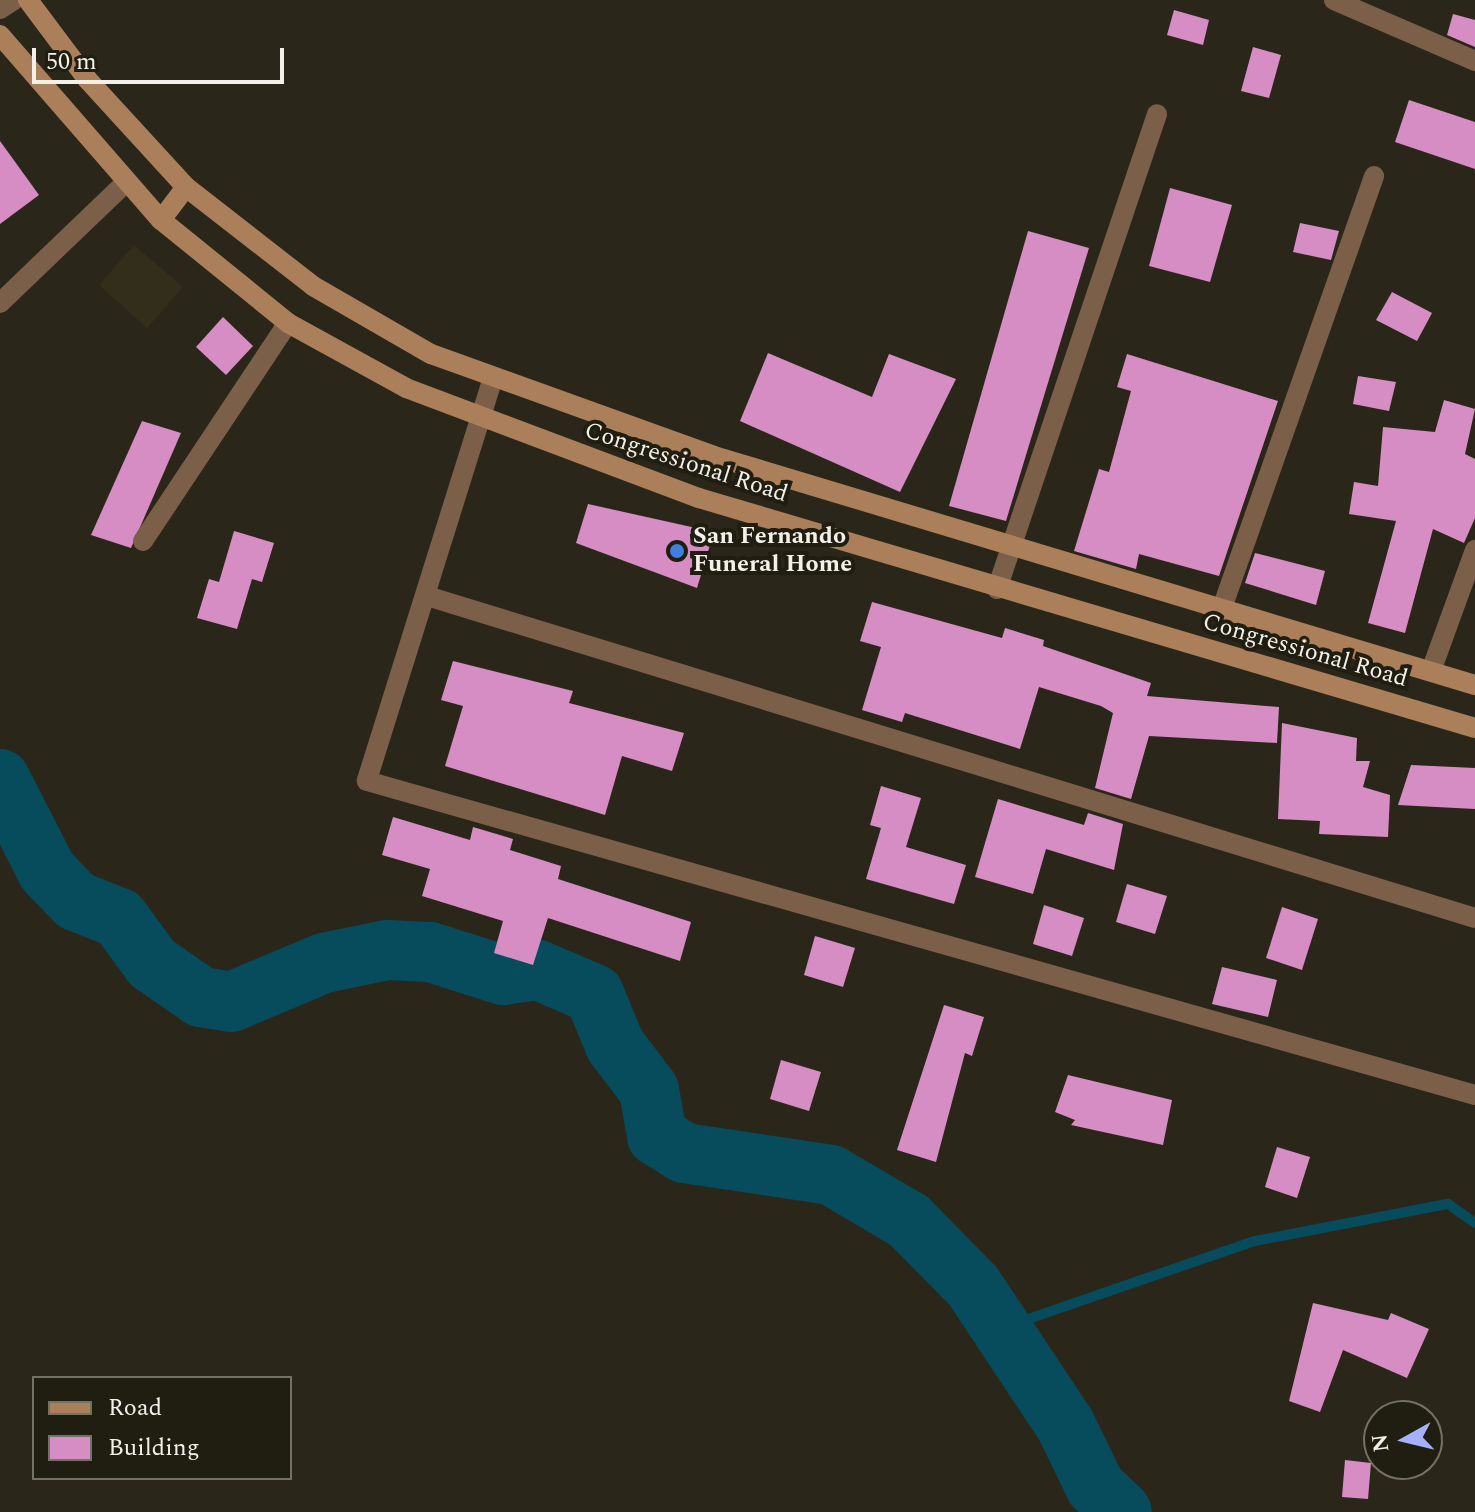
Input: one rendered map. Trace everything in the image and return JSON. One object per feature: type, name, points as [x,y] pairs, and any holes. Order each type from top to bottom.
[{"type":"main road","name":"Congressional Road","points":[[28,0],[87,79],[186,187],[313,286],[492,381],[1475,685]]},
{"type":"main road","name":"Congressional Road","points":[[0,35],[124,184],[161,220],[288,323],[477,419],[997,589],[1475,728]]},
{"type":"main road","points":[[161,220],[186,187]]},
{"type":"street","points":[[0,9],[14,0]]},
{"type":"street","points":[[1334,0],[1475,61]]},
{"type":"street","points":[[997,589],[1157,114]]},
{"type":"street","points":[[1222,608],[1374,176]]},
{"type":"street","points":[[0,303],[124,184]]},
{"type":"street","points":[[143,541],[288,323]]},
{"type":"street","points":[[492,381],[477,419],[427,596],[367,781],[1475,1095]]},
{"type":"street","points":[[1431,671],[1475,550]]},
{"type":"street","points":[[427,596],[1475,918]]},
{"type":"shaded area","points":[[134,245],[183,287],[147,328],[99,285]]},
{"type":"building","points":[[1174,10],[1209,20],[1203,45],[1167,35]]},
{"type":"building","points":[[1453,14],[1475,20],[1475,47],[1447,35]]},
{"type":"building","points":[[1253,47],[1281,55],[1269,98],[1241,91]]},
{"type":"building","points":[[1409,100],[1475,122],[1475,169],[1395,142]]},
{"type":"building","points":[[0,141],[39,195],[0,224]]},
{"type":"building","points":[[1170,188],[1232,205],[1210,282],[1149,266]]},
{"type":"building","points":[[1300,223],[1339,231],[1331,260],[1293,252]]},
{"type":"building","points":[[1028,231],[1089,248],[1006,521],[949,506]]},
{"type":"building","points":[[1392,292],[1432,313],[1417,341],[1376,320]]},
{"type":"building","points":[[223,317],[253,346],[226,375],[196,347]]},
{"type":"building","points":[[768,353],[872,397],[889,354],[956,379],[900,492],[740,421]]},
{"type":"building","points":[[1127,354],[1278,401],[1219,576],[1139,554],[1136,569],[1074,551],[1099,469],[1109,472],[1131,391],[1117,387]]},
{"type":"building","points":[[1358,376],[1396,382],[1389,411],[1353,404]]},
{"type":"building","points":[[1444,400],[1475,409],[1465,454],[1475,459],[1475,518],[1464,543],[1433,529],[1405,633],[1368,623],[1396,521],[1349,514],[1354,482],[1378,486],[1383,427],[1435,432]]},
{"type":"building","points":[[142,421],[181,433],[131,548],[91,535]]},
{"type":"building","points":[[588,504],[714,532],[697,588],[576,543]]},
{"type":"building","points":[[234,531],[274,543],[262,582],[252,579],[237,629],[197,618],[209,579],[219,582]]},
{"type":"building","points":[[1255,553],[1325,571],[1316,605],[1245,583]]},
{"type":"building","points":[[872,602],[1002,638],[1005,628],[1044,640],[1043,646],[1151,683],[1147,696],[1279,707],[1277,743],[1149,736],[1131,799],[1095,788],[1113,713],[1101,706],[1039,687],[1020,749],[905,713],[902,722],[862,710],[881,647],[860,641]]},
{"type":"building","points":[[453,661],[573,691],[569,703],[684,733],[672,771],[622,756],[605,815],[445,766],[463,706],[441,700]]},
{"type":"building","points":[[1282,723],[1357,738],[1356,761],[1370,761],[1363,787],[1390,795],[1388,837],[1319,834],[1320,821],[1278,819]]},
{"type":"building","points":[[1411,765],[1475,768],[1475,809],[1398,805]]},
{"type":"building","points":[[881,786],[921,798],[906,847],[966,865],[954,904],[866,879],[881,828],[870,825]]},
{"type":"building","points":[[998,799],[1084,825],[1088,813],[1123,824],[1114,870],[1046,849],[1033,894],[975,877]]},
{"type":"building","points":[[393,817],[470,840],[473,827],[513,839],[510,850],[561,866],[558,879],[691,922],[680,961],[548,918],[533,965],[494,953],[503,921],[422,896],[430,869],[382,855]]},
{"type":"building","points":[[1127,884],[1167,896],[1155,934],[1116,922]]},
{"type":"building","points":[[1044,905],[1084,918],[1072,956],[1033,944]]},
{"type":"building","points":[[1282,907],[1318,919],[1302,970],[1266,958]]},
{"type":"building","points":[[815,936],[855,948],[843,987],[804,975]]},
{"type":"building","points":[[1222,967],[1277,980],[1268,1017],[1212,1004]]},
{"type":"building","points":[[944,1005],[984,1017],[972,1056],[965,1053],[936,1162],[897,1150]]},
{"type":"building","points":[[781,1060],[821,1072],[809,1111],[770,1099]]},
{"type":"building","points":[[1068,1075],[1172,1100],[1163,1145],[1071,1125],[1075,1120],[1055,1112]]},
{"type":"building","points":[[1277,1147],[1310,1157],[1297,1198],[1265,1187]]},
{"type":"building","points":[[1313,1303],[1388,1320],[1391,1313],[1429,1329],[1407,1378],[1343,1350],[1320,1412],[1289,1401]]},
{"type":"building","points":[[1345,1460],[1363,1462],[1363,1480],[1370,1480],[1368,1499],[1342,1497]]},
{"type":"waterway","points":[[0,779],[47,871],[76,901],[119,918],[152,963],[201,997],[231,1002],[324,963],[387,950],[430,952],[503,975],[538,970],[594,994],[615,1045],[649,1090],[657,1136],[684,1153],[831,1175],[909,1221],[973,1286],[1066,1426],[1095,1486],[1122,1512]]},
{"type":"waterway","points":[[1002,1328],[1255,1241],[1448,1204],[1475,1223]]},
{"type":"place","name":"San Fernando Funeral Home","points":[[677,551]]}]
